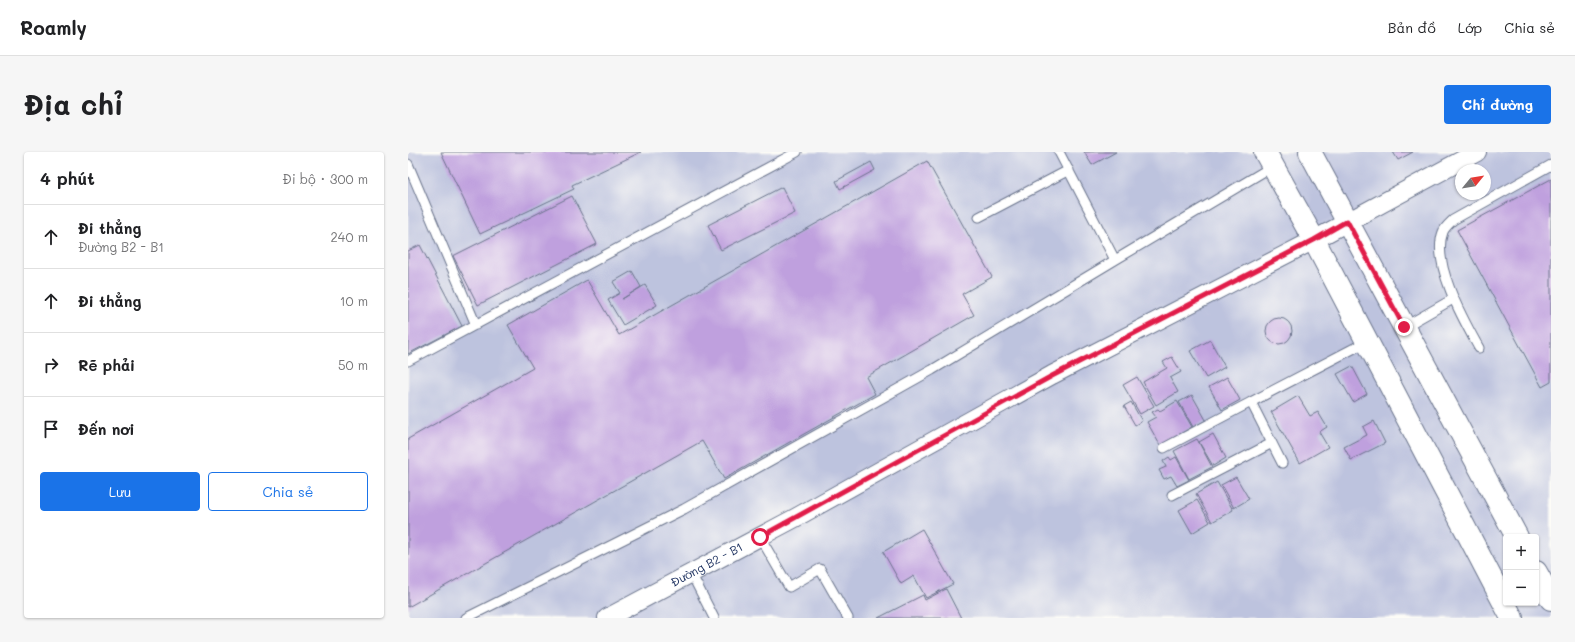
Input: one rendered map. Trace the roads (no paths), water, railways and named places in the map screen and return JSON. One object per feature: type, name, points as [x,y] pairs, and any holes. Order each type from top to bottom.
[{"type":"street","points":[[1310,152],[1515,534]]},
{"type":"street","name":"Đường B2 - B1","points":[[607,618],[760,537],[1052,376],[1314,240],[1477,152]]},
{"type":"street","points":[[1269,159],[1314,240],[1366,342],[1512,618]]},
{"type":"street","points":[[1539,577],[1551,599]]},
{"type":"lane","points":[[408,361],[797,152]]},
{"type":"lane","points":[[1060,152],[1115,260]]},
{"type":"lane","points":[[466,618],[684,508],[932,370],[1115,260],[1269,159]]},
{"type":"lane","points":[[408,164],[476,325]]},
{"type":"lane","points":[[1478,348],[1453,300],[1443,261],[1441,243],[1443,230],[1453,220],[1551,165]]},
{"type":"lane","points":[[979,217],[1069,170]]},
{"type":"lane","points":[[1404,327],[1453,300]]},
{"type":"lane","points":[[1164,448],[1366,342]]},
{"type":"lane","points":[[1251,402],[1282,463]]},
{"type":"lane","points":[[1172,495],[1272,442]]},
{"type":"lane","points":[[760,537],[789,587],[820,568],[848,618]]},
{"type":"lane","points":[[691,573],[714,618]]}]
